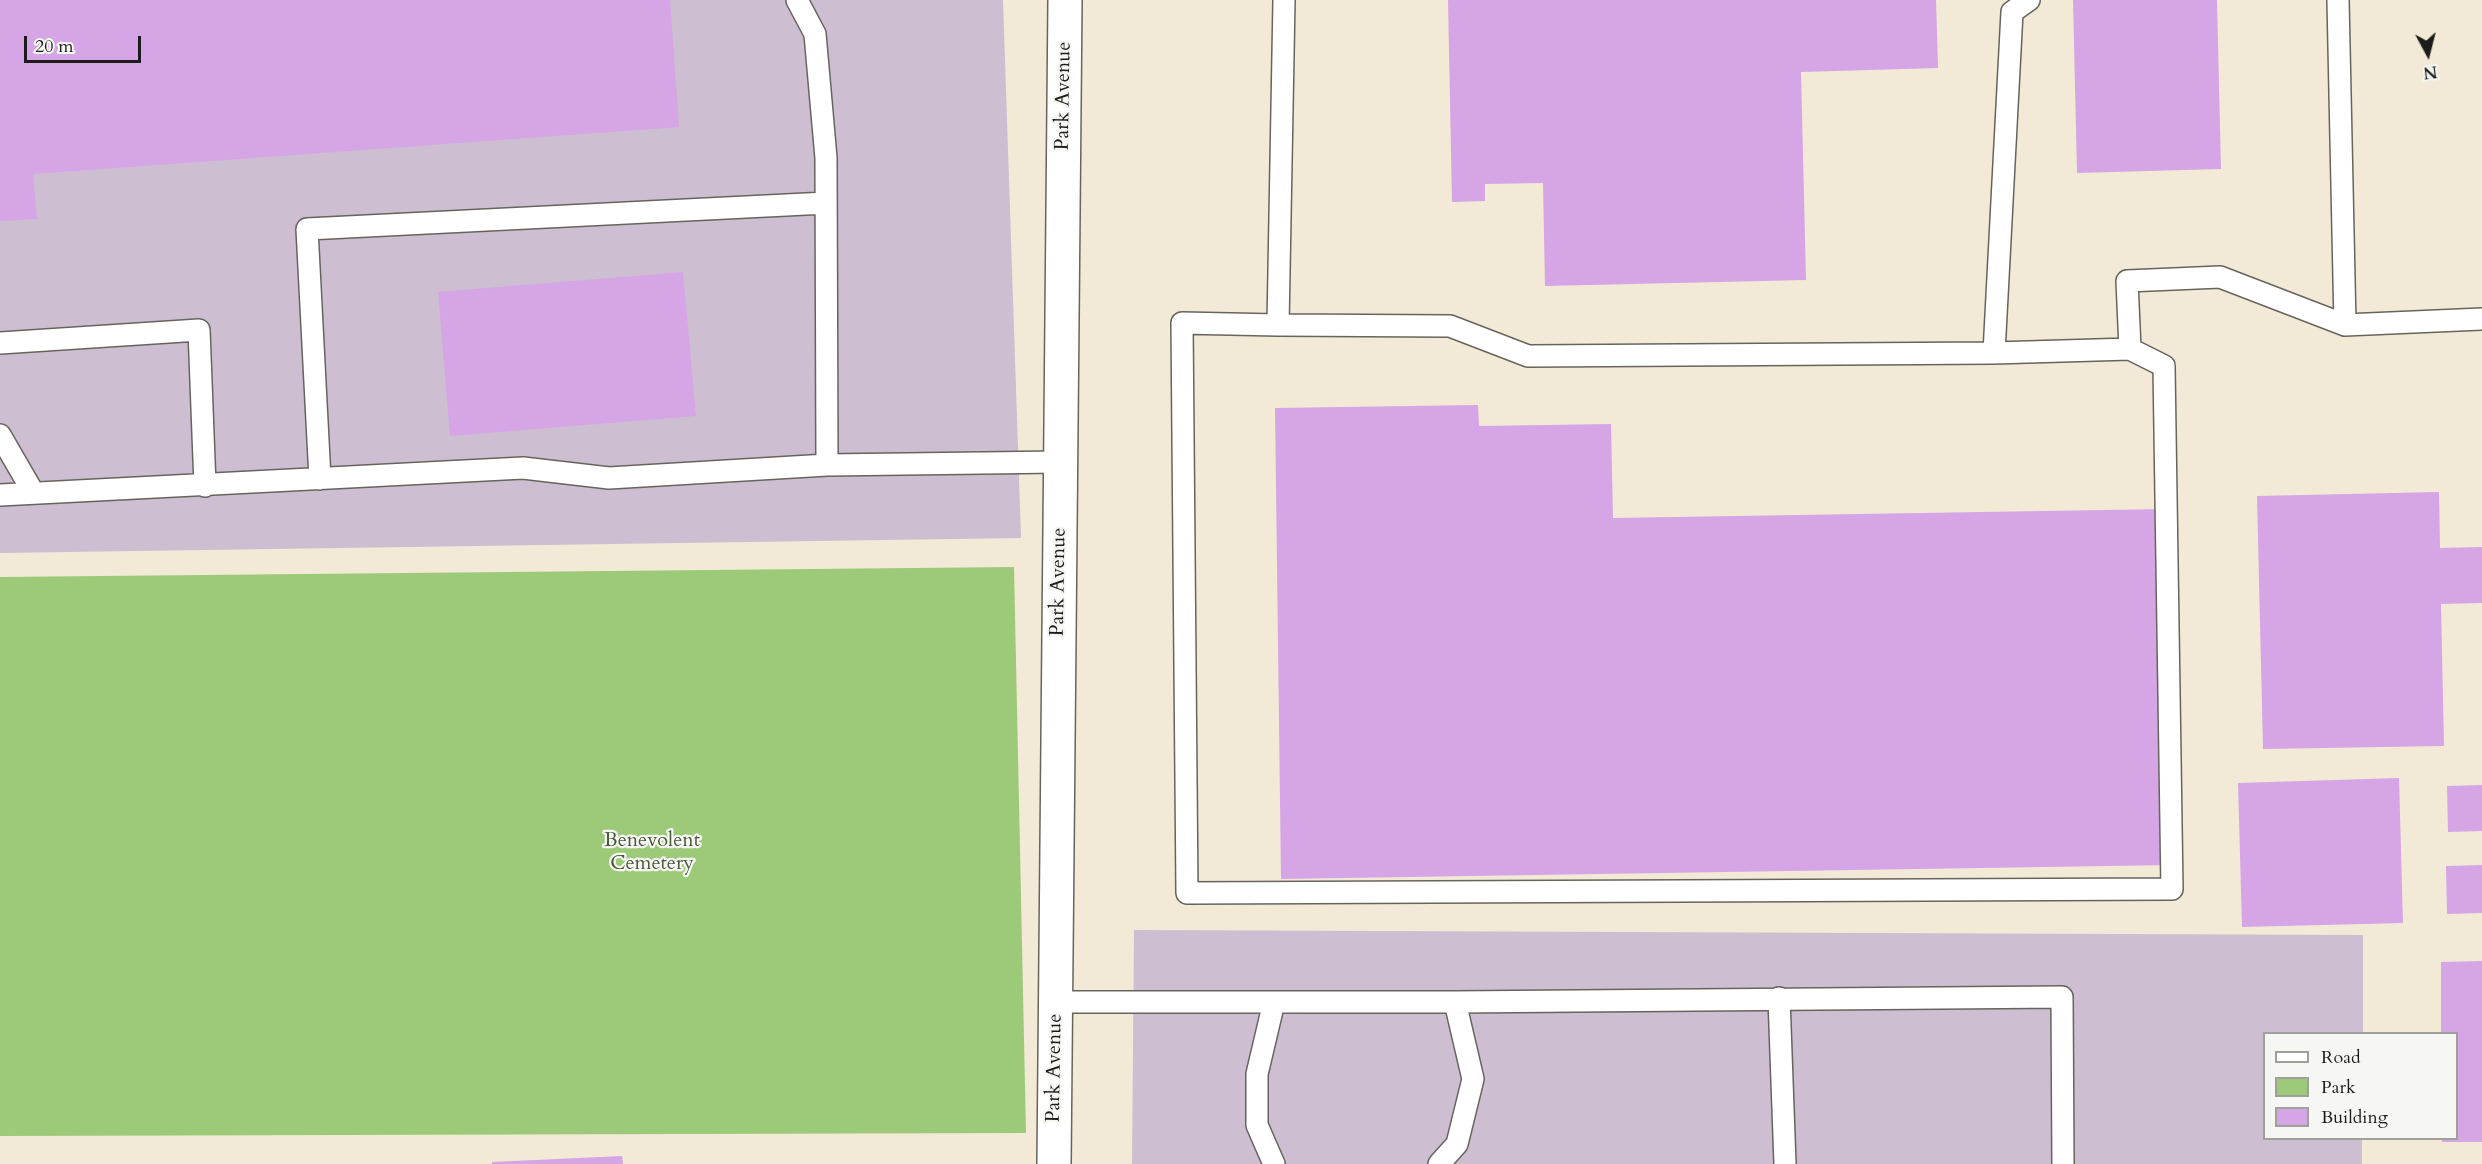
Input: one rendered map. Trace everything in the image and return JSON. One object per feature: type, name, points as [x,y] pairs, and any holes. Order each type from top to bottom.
[{"type":"street","name":"Park Avenue","points":[[1054,1164],[1065,0]]},
{"type":"lane","points":[[797,0],[815,34],[826,158],[827,465]]},
{"type":"lane","points":[[1278,325],[1284,0]]},
{"type":"lane","points":[[1994,353],[2012,12],[2029,0]]},
{"type":"lane","points":[[2338,0],[2345,325]]},
{"type":"lane","points":[[320,479],[307,229],[826,203]]},
{"type":"lane","points":[[2130,349],[2127,281],[2220,277],[2345,325],[2482,319]]},
{"type":"lane","points":[[1182,322],[1278,325],[1450,326],[1528,356],[1994,353],[2130,349],[2164,366],[2172,889],[1187,893],[1182,322]]},
{"type":"lane","points":[[0,343],[199,330],[205,486]]},
{"type":"lane","points":[[0,435],[33,492]]},
{"type":"lane","points":[[0,495],[523,468],[609,478],[827,465],[1060,462]]},
{"type":"lane","points":[[1055,1002],[1455,1002],[2062,997],[2062,1164]]},
{"type":"lane","points":[[1779,998],[1785,1164]]},
{"type":"lane","points":[[1274,1002],[1257,1074],[1257,1125],[1274,1164]]},
{"type":"lane","points":[[1439,1164],[1457,1144],[1473,1079],[1455,1002]]},
{"type":"shaded area","points":[[0,0],[1003,0],[1021,538],[0,553]]},
{"type":"shaded area","points":[[1134,930],[2363,935],[2363,1032],[2263,1032],[2263,1140],[2362,1140],[2362,1164],[1132,1164]]},
{"type":"green space","name":"Benevolent Cemetery","points":[[1014,567],[1026,1133],[0,1136],[0,577]]},
{"type":"building","points":[[0,0],[670,0],[679,127],[33,174],[37,219],[0,221]]},
{"type":"building","points":[[1448,0],[1936,0],[1938,68],[1801,72],[1806,280],[1545,286],[1543,183],[1485,184],[1485,201],[1452,202]]},
{"type":"building","points":[[2073,0],[2217,0],[2221,169],[2077,173]]},
{"type":"building","points":[[683,272],[696,416],[450,436],[438,292]]},
{"type":"building","points":[[1478,405],[1479,426],[1611,424],[1613,518],[2166,509],[2171,865],[1281,879],[1275,408]]},
{"type":"building","points":[[2439,492],[2440,548],[2482,547],[2482,603],[2441,604],[2444,746],[2263,749],[2257,496]]},
{"type":"building","points":[[2399,778],[2403,923],[2242,927],[2238,783]]},
{"type":"building","points":[[2482,785],[2482,831],[2448,832],[2447,786]]},
{"type":"building","points":[[2482,865],[2482,913],[2447,914],[2446,866]]},
{"type":"building","points":[[2482,961],[2482,1142],[2442,1142],[2442,1140],[2458,1140],[2458,1032],[2441,1032],[2441,962]]},
{"type":"building","points":[[622,1156],[623,1164],[492,1164],[492,1162]]}]
